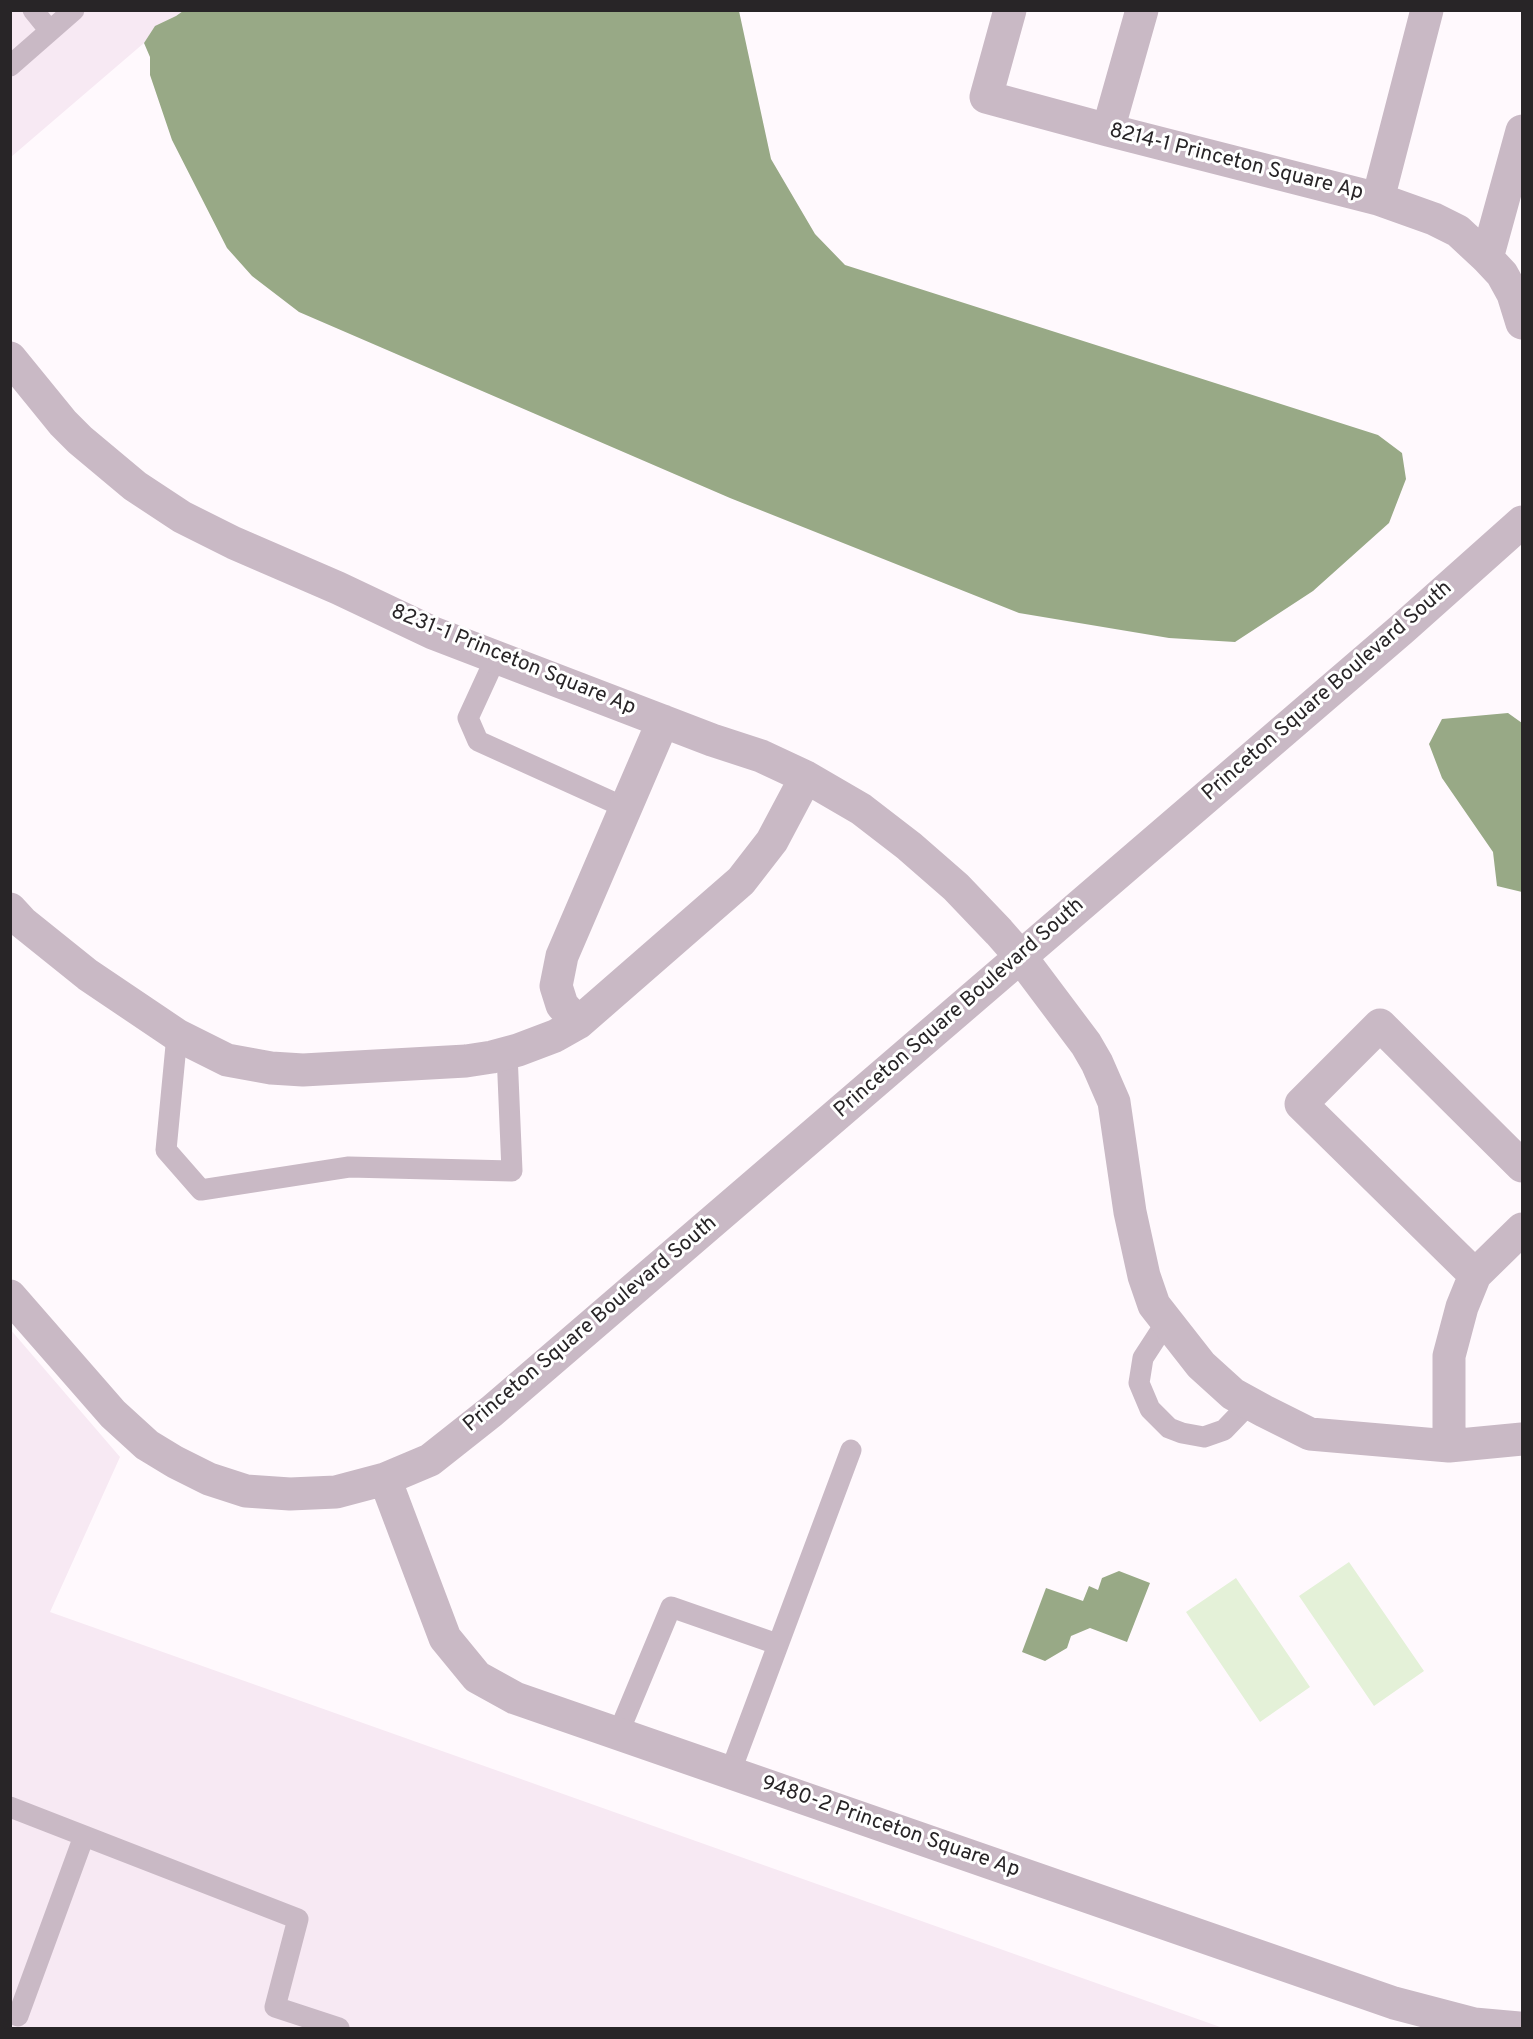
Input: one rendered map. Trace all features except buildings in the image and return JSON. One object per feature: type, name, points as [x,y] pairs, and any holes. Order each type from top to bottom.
[{"type":"street","name":"8214-1 Princeton Square Ap","points":[[1010,10],[986,97],[1378,199],[1434,219],[1458,231],[1502,274],[1513,294],[1522,323]]},
{"type":"street","points":[[1108,130],[1142,10]]},
{"type":"street","points":[[1378,199],[1427,10]]},
{"type":"street","points":[[1487,258],[1522,131]]},
{"type":"street","name":"8231-1 Princeton Square Ap","points":[[10,358],[63,423],[80,440],[135,486],[182,517],[433,633],[663,722],[761,756],[806,777],[861,809],[909,846],[956,887],[989,920],[1020,956],[1086,1044],[1114,1102],[1130,1212],[1144,1276],[1154,1305],[1201,1365],[1233,1394],[1310,1434],[1449,1446],[1522,1438]]},
{"type":"street","name":"Princeton Square Boulevard South","points":[[10,1296],[113,1414],[147,1445],[209,1479],[246,1491],[290,1494],[336,1492],[385,1479],[430,1460],[492,1412],[1402,629],[1522,522]]},
{"type":"street","points":[[578,1023],[562,1005],[556,986],[562,956],[663,722]]},
{"type":"street","points":[[10,909],[22,922],[88,975],[177,1035],[227,1060],[271,1068],[303,1070],[466,1061],[507,1053],[555,1036],[578,1023],[741,881],[772,841],[806,777]]},
{"type":"street","points":[[1474,1275],[1301,1104],[1380,1025],[1522,1166]]},
{"type":"street","points":[[1449,1446],[1449,1356],[1462,1307],[1474,1275],[1522,1229]]},
{"type":"street","name":"9480-2 Princeton Square Ap","points":[[385,1479],[445,1638],[477,1677],[516,1698],[1394,2003],[1474,2024],[1519,2028]]},
{"type":"lane","points":[[33,10],[50,31]]},
{"type":"lane","points":[[10,66],[74,10]]},
{"type":"lane","points":[[496,657],[468,718],[478,741],[626,808]]},
{"type":"lane","points":[[177,1035],[166,1150],[201,1190],[349,1167],[512,1171],[507,1053]]},
{"type":"lane","points":[[1167,1321],[1143,1358],[1139,1383],[1150,1409],[1169,1428],[1204,1437],[1224,1430],[1250,1403]]},
{"type":"lane","points":[[730,1773],[850,1450]]},
{"type":"lane","points":[[618,1734],[671,1607],[777,1644]]},
{"type":"lane","points":[[10,1807],[298,1919],[275,2007],[339,2028]]},
{"type":"lane","points":[[10,2013],[18,2016],[84,1836]]},
{"type":"shaded area","points":[[11,11],[183,11],[155,27],[144,43],[11,157]]},
{"type":"shaded area","points":[[183,11],[739,11],[771,159],[815,234],[845,265],[1378,435],[1402,453],[1406,479],[1389,523],[1313,591],[1235,642],[1169,638],[1019,613],[730,498],[299,312],[252,276],[227,248],[172,140],[150,75],[150,57],[144,43],[155,26]]},
{"type":"shaded area","points":[[1508,713],[1522,723],[1522,892],[1497,886],[1493,852],[1442,778],[1429,744],[1442,719]]},
{"type":"shaded area","points":[[10,1329],[120,1457],[50,1612],[1223,2028],[11,2028]]},
{"type":"shaded area","points":[[1349,1562],[1424,1671],[1374,1706],[1299,1596]]},
{"type":"shaded area","points":[[1119,1571],[1150,1583],[1127,1642],[1090,1628],[1071,1636],[1067,1648],[1045,1661],[1022,1652],[1046,1588],[1083,1601],[1089,1586],[1098,1590],[1102,1578]]},
{"type":"shaded area","points":[[1236,1578],[1310,1687],[1260,1722],[1186,1612]]}]
